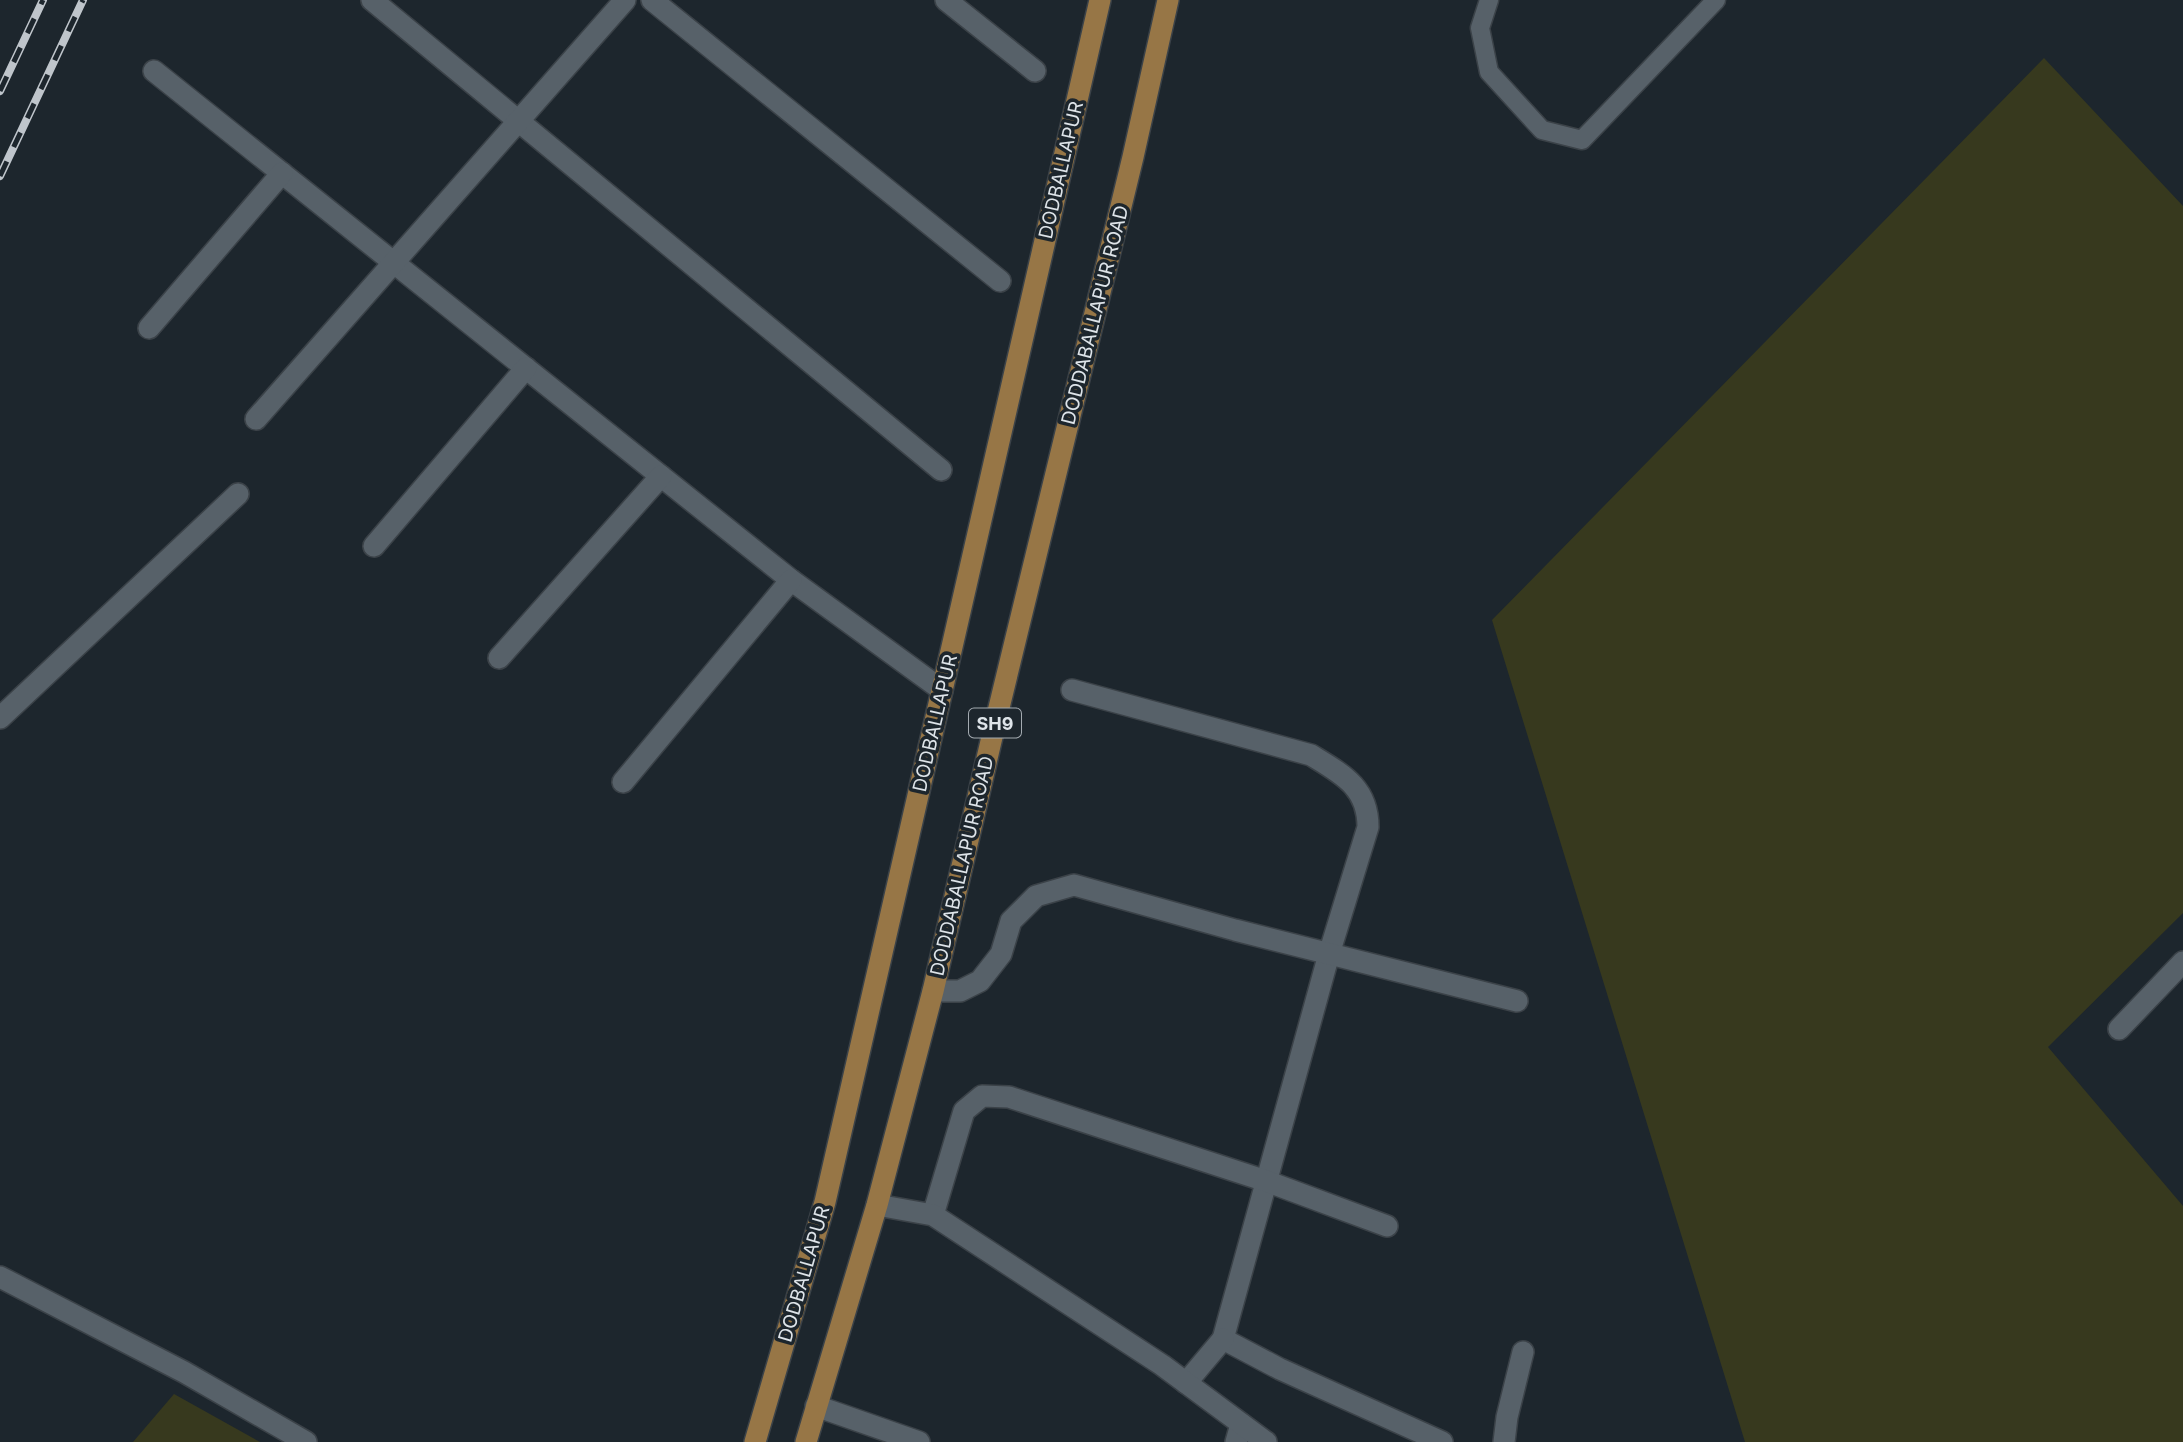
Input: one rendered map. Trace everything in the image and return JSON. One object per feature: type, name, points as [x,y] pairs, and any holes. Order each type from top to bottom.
[{"type":"main road","name":"DODBALLAPUR","points":[[755,1442],[825,1202],[1100,0]]},
{"type":"main road","name":"DODDABALLAPUR ROAD","points":[[806,1442],[877,1205],[933,991],[1133,157],[1168,0]]},
{"type":"street","points":[[372,0],[941,470]]},
{"type":"street","points":[[256,419],[625,0]]},
{"type":"street","points":[[652,0],[1000,281]]},
{"type":"street","points":[[946,0],[1035,71]]},
{"type":"street","points":[[154,71],[790,580],[942,690]]},
{"type":"street","points":[[149,328],[282,173]]},
{"type":"street","points":[[374,546],[526,368]]},
{"type":"street","points":[[499,658],[661,476]]},
{"type":"street","points":[[0,718],[238,495]]},
{"type":"street","points":[[623,782],[790,580]]},
{"type":"street","points":[[1072,690],[1311,755],[1339,772],[1358,789],[1368,810],[1368,827],[1329,954],[1223,1339],[1186,1383]]},
{"type":"street","points":[[933,991],[960,990],[980,981],[1001,954],[1011,921],[1036,896],[1074,885],[1235,930],[1517,1001]]},
{"type":"street","points":[[2119,1030],[2183,962]]},
{"type":"street","points":[[933,1215],[964,1111],[982,1096],[1009,1097],[1266,1181],[1387,1226]]},
{"type":"street","points":[[877,1205],[933,1215],[1186,1383],[1239,1433],[1266,1442]]},
{"type":"street","points":[[0,1277],[184,1372],[306,1442]]},
{"type":"street","points":[[1223,1339],[1280,1369],[1442,1442]]},
{"type":"street","points":[[1504,1442],[1507,1418],[1524,1352]]},
{"type":"street","points":[[816,1406],[919,1442]]},
{"type":"lane","points":[[1489,0],[1480,28],[1489,72],[1542,130],[1582,140],[1716,0]]},
{"type":"green space","points":[[2044,58],[2183,206],[2183,913],[2048,1047],[2183,1206],[2183,1442],[1745,1442],[1492,620]]},
{"type":"green space","points":[[174,1394],[260,1442],[133,1442]]},
{"type":"railway","points":[[0,91],[43,0]]},
{"type":"railway","points":[[0,176],[83,0]]}]
